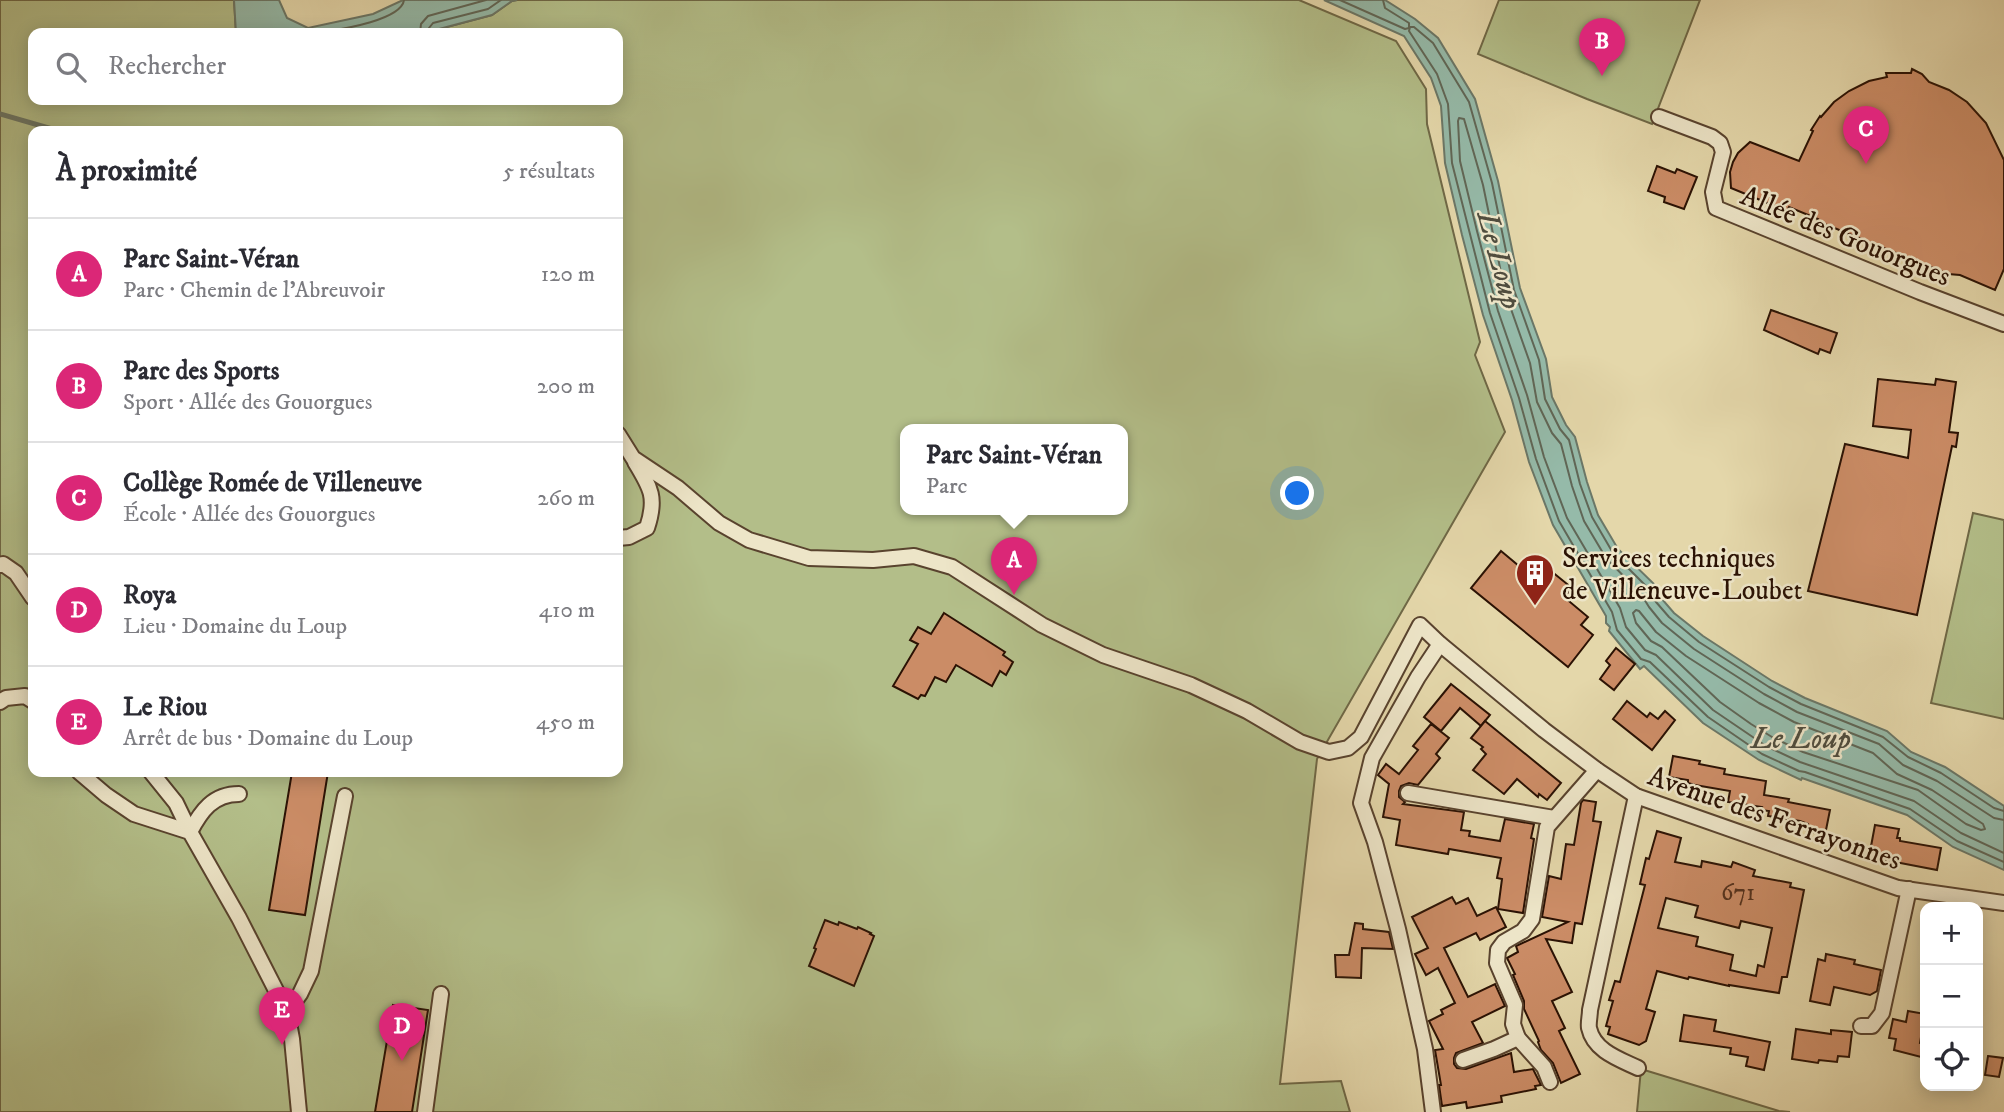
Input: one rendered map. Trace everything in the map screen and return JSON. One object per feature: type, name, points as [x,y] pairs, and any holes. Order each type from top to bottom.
[{"type":"street","name":"Allée des Gouorgues","points":[[1659,117],[1712,137],[1720,144],[1723,152],[1713,192],[1716,208],[2004,324]]},
{"type":"street","points":[[623,443],[649,484],[653,509],[647,528],[623,538]]},
{"type":"street","name":"Avenue des Ferrayonnes","points":[[633,458],[678,488],[719,523],[749,540],[809,558],[873,560],[914,556],[952,567],[1042,625],[1103,655],[1191,685],[1247,711],[1300,742],[1329,752],[1348,748],[1361,737],[1420,625],[1544,730],[1636,796],[1898,888],[2004,902]]},
{"type":"street","points":[[0,565],[3,564],[16,573],[28,591]]},
{"type":"street","points":[[1433,1112],[1425,1049],[1398,929],[1375,842],[1361,803],[1372,758],[1440,644]]},
{"type":"street","points":[[0,702],[6,698],[25,696],[28,698]]},
{"type":"street","points":[[1550,1082],[1544,1067],[1518,1038],[1514,1024],[1515,1005],[1497,963],[1498,950],[1504,942],[1523,932],[1532,919],[1547,827],[1597,769]]},
{"type":"street","points":[[85,777],[134,814],[190,832]]},
{"type":"street","points":[[155,777],[176,803],[287,1012],[299,1112]]},
{"type":"street","points":[[1408,793],[1555,818]]},
{"type":"street","points":[[190,832],[209,804],[226,794],[239,794]]},
{"type":"street","points":[[287,1012],[300,994],[311,971],[345,796]]},
{"type":"street","points":[[1636,796],[1590,1010],[1589,1029],[1597,1044],[1611,1056],[1638,1068]]},
{"type":"street","points":[[1861,1026],[1872,1026],[1882,1013],[1909,889]]},
{"type":"street","points":[[425,1112],[440,994]]},
{"type":"street","points":[[1463,1060],[1518,1038]]},
{"type":"green space","points":[[0,0],[234,0],[236,28],[28,28],[28,105],[623,105],[623,28],[443,28],[492,15],[517,0],[1299,0],[1396,41],[1426,89],[1427,124],[1480,342],[1475,355],[1505,432],[1317,759],[1280,1084],[1341,1081],[1350,1112],[0,1112]]},
{"type":"green space","points":[[1499,0],[1700,0],[1652,124],[1478,54]]},
{"type":"green space","points":[[1973,513],[2004,520],[2004,719],[1931,703]]},
{"type":"green space","points":[[1641,1069],[1779,1111],[1790,1112],[1637,1112]]},
{"type":"water","points":[[234,0],[279,0],[287,18],[308,28],[236,28]]},
{"type":"water","points":[[403,0],[517,0],[492,15],[443,28],[308,28],[373,14]]},
{"type":"water","name":"Le Loup","points":[[1324,0],[1385,0],[1415,19],[1438,38],[1475,99],[1498,181],[1520,288],[1546,359],[1552,397],[1575,437],[1598,515],[1618,549],[1654,584],[1661,598],[1674,613],[1703,636],[1772,681],[1805,698],[1887,731],[1911,752],[1945,767],[2004,806],[2004,870],[1953,847],[1907,815],[1802,778],[1801,780],[1759,760],[1703,723],[1644,666],[1640,669],[1609,631],[1606,616],[1553,525],[1529,462],[1512,400],[1483,315],[1462,235],[1445,163],[1441,106],[1431,78],[1404,36]]},
{"type":"building","points":[[1912,69],[1922,74],[1929,82],[1949,90],[1967,102],[1986,123],[2004,160],[2004,269],[1995,290],[1960,275],[1948,274],[1789,207],[1787,211],[1731,188],[1730,172],[1733,162],[1750,142],[1799,161],[1813,131],[1811,130],[1834,102],[1869,81],[1887,77],[1886,73],[1911,73]]},
{"type":"building","points":[[1657,166],[1675,173],[1677,169],[1697,177],[1684,209],[1664,202],[1665,197],[1648,191]]},
{"type":"building","points":[[1771,310],[1837,333],[1830,353],[1820,349],[1818,354],[1764,330]]},
{"type":"building","points":[[1878,379],[1935,385],[1936,379],[1956,382],[1949,432],[1958,433],[1956,447],[1952,446],[1917,615],[1808,591],[1845,444],[1908,458],[1911,430],[1873,426]]},
{"type":"building","name":"Services techniques de Villeneuve-Loubet","points":[[1501,551],[1525,571],[1535,558],[1572,588],[1564,597],[1588,617],[1581,625],[1593,635],[1568,667],[1471,588]]},
{"type":"building","points":[[944,613],[1005,652],[1003,655],[1013,662],[1006,675],[1000,671],[992,686],[956,665],[946,682],[935,677],[925,696],[921,695],[918,699],[893,686],[918,644],[910,640],[918,627],[931,634]]},
{"type":"building","points":[[1616,648],[1635,664],[1614,690],[1600,679],[1610,665],[1606,661]]},
{"type":"building","points":[[1451,684],[1490,715],[1481,726],[1460,708],[1441,731],[1424,717]]},
{"type":"building","points":[[1627,701],[1647,717],[1650,713],[1658,719],[1665,711],[1675,720],[1652,750],[1613,719]]},
{"type":"building","points":[[1485,721],[1561,783],[1547,800],[1539,794],[1538,797],[1517,779],[1504,794],[1473,770],[1486,754],[1481,749],[1483,747],[1471,738]]},
{"type":"building","points":[[1431,724],[1449,738],[1436,754],[1440,758],[1418,785],[1409,783],[1401,786],[1399,797],[1405,802],[1403,804],[1464,812],[1461,830],[1470,831],[1469,836],[1500,841],[1505,819],[1534,824],[1523,913],[1498,909],[1502,879],[1497,878],[1501,858],[1449,849],[1448,854],[1396,845],[1400,820],[1383,817],[1389,784],[1378,775],[1386,764],[1399,774],[1418,750],[1413,746]]},
{"type":"building","points":[[1673,756],[1725,769],[1724,774],[1766,781],[1764,795],[1830,810],[1825,835],[1807,831],[1808,824],[1800,821],[1768,816],[1769,811],[1761,810],[1762,807],[1728,802],[1730,791],[1669,777]]},
{"type":"building","points":[[291,777],[327,777],[305,915],[269,910]]},
{"type":"building","points":[[1583,800],[1596,802],[1593,821],[1601,822],[1582,924],[1575,923],[1572,943],[1546,939],[1572,992],[1552,1001],[1565,1028],[1559,1031],[1580,1074],[1561,1083],[1553,1063],[1541,1050],[1507,958],[1518,952],[1516,946],[1568,922],[1542,917],[1549,876],[1561,879],[1566,844],[1574,845]]},
{"type":"building","points":[[1875,825],[1899,829],[1897,838],[1900,838],[1900,841],[1941,848],[1937,870],[1869,857]]},
{"type":"building","points":[[1657,831],[1681,838],[1675,862],[1701,867],[1702,861],[1731,867],[1733,862],[1755,870],[1753,876],[1791,883],[1790,887],[1804,890],[1787,977],[1782,977],[1779,993],[1689,977],[1688,979],[1657,971],[1646,1009],[1655,1012],[1646,1041],[1639,1045],[1608,1034],[1610,1027],[1606,1026],[1613,1001],[1609,1000],[1615,981],[1620,982],[1645,885],[1640,884],[1646,858],[1649,859]],"holes":[[[1666,898],[1698,906],[1695,917],[1739,928],[1741,921],[1772,928],[1764,967],[1758,965],[1756,976],[1730,970],[1733,955],[1696,946],[1698,937],[1658,928]]]},
{"type":"building","points":[[1452,897],[1456,904],[1468,898],[1477,916],[1496,907],[1506,927],[1480,940],[1476,933],[1444,948],[1468,997],[1495,984],[1505,1006],[1472,1022],[1483,1043],[1456,1053],[1454,1064],[1457,1068],[1466,1069],[1511,1053],[1514,1072],[1533,1069],[1541,1085],[1535,1086],[1536,1089],[1501,1096],[1502,1102],[1467,1108],[1466,1102],[1442,1106],[1435,1050],[1443,1049],[1429,1021],[1443,1014],[1441,1010],[1455,1003],[1438,968],[1426,975],[1415,954],[1428,948],[1412,917]]},
{"type":"building","points":[[825,920],[838,925],[839,922],[857,929],[858,927],[874,936],[854,986],[809,966]]},
{"type":"building","points":[[1355,923],[1363,924],[1363,929],[1389,932],[1393,949],[1362,948],[1361,978],[1336,977],[1335,955],[1349,955]]},
{"type":"building","points":[[1826,954],[1855,960],[1854,964],[1881,970],[1877,991],[1870,995],[1834,987],[1830,1005],[1810,1001],[1818,959],[1825,961]]},
{"type":"building","points":[[393,1005],[428,1010],[412,1112],[375,1112]]},
{"type":"building","points":[[1908,1011],[1920,1013],[1920,1057],[1894,1050],[1896,1039],[1889,1038],[1893,1019],[1906,1022]]},
{"type":"building","points":[[1684,1015],[1716,1020],[1714,1031],[1770,1042],[1764,1070],[1746,1066],[1748,1057],[1730,1054],[1731,1048],[1680,1041]]},
{"type":"building","points":[[1796,1029],[1831,1034],[1831,1030],[1852,1032],[1849,1057],[1838,1056],[1837,1062],[1819,1060],[1818,1063],[1792,1059]]},
{"type":"building","points":[[1988,1056],[2003,1058],[1999,1077],[1985,1075]]},
{"type":"waterway","points":[[0,114],[42,126]]},
{"type":"place","name":"Parc des Sports","points":[[1602,76]]},
{"type":"place","name":"Collège Romée de Villeneuve","points":[[1866,164]]},
{"type":"place","name":"Parc Saint-Véran","points":[[1014,595]]},
{"type":"place","name":"Services techniques de Villeneuve-Loubet","points":[[1535,607]]},
{"type":"place","name":"Le Riou","points":[[282,1045]]},
{"type":"place","name":"Roya","points":[[402,1061]]}]
